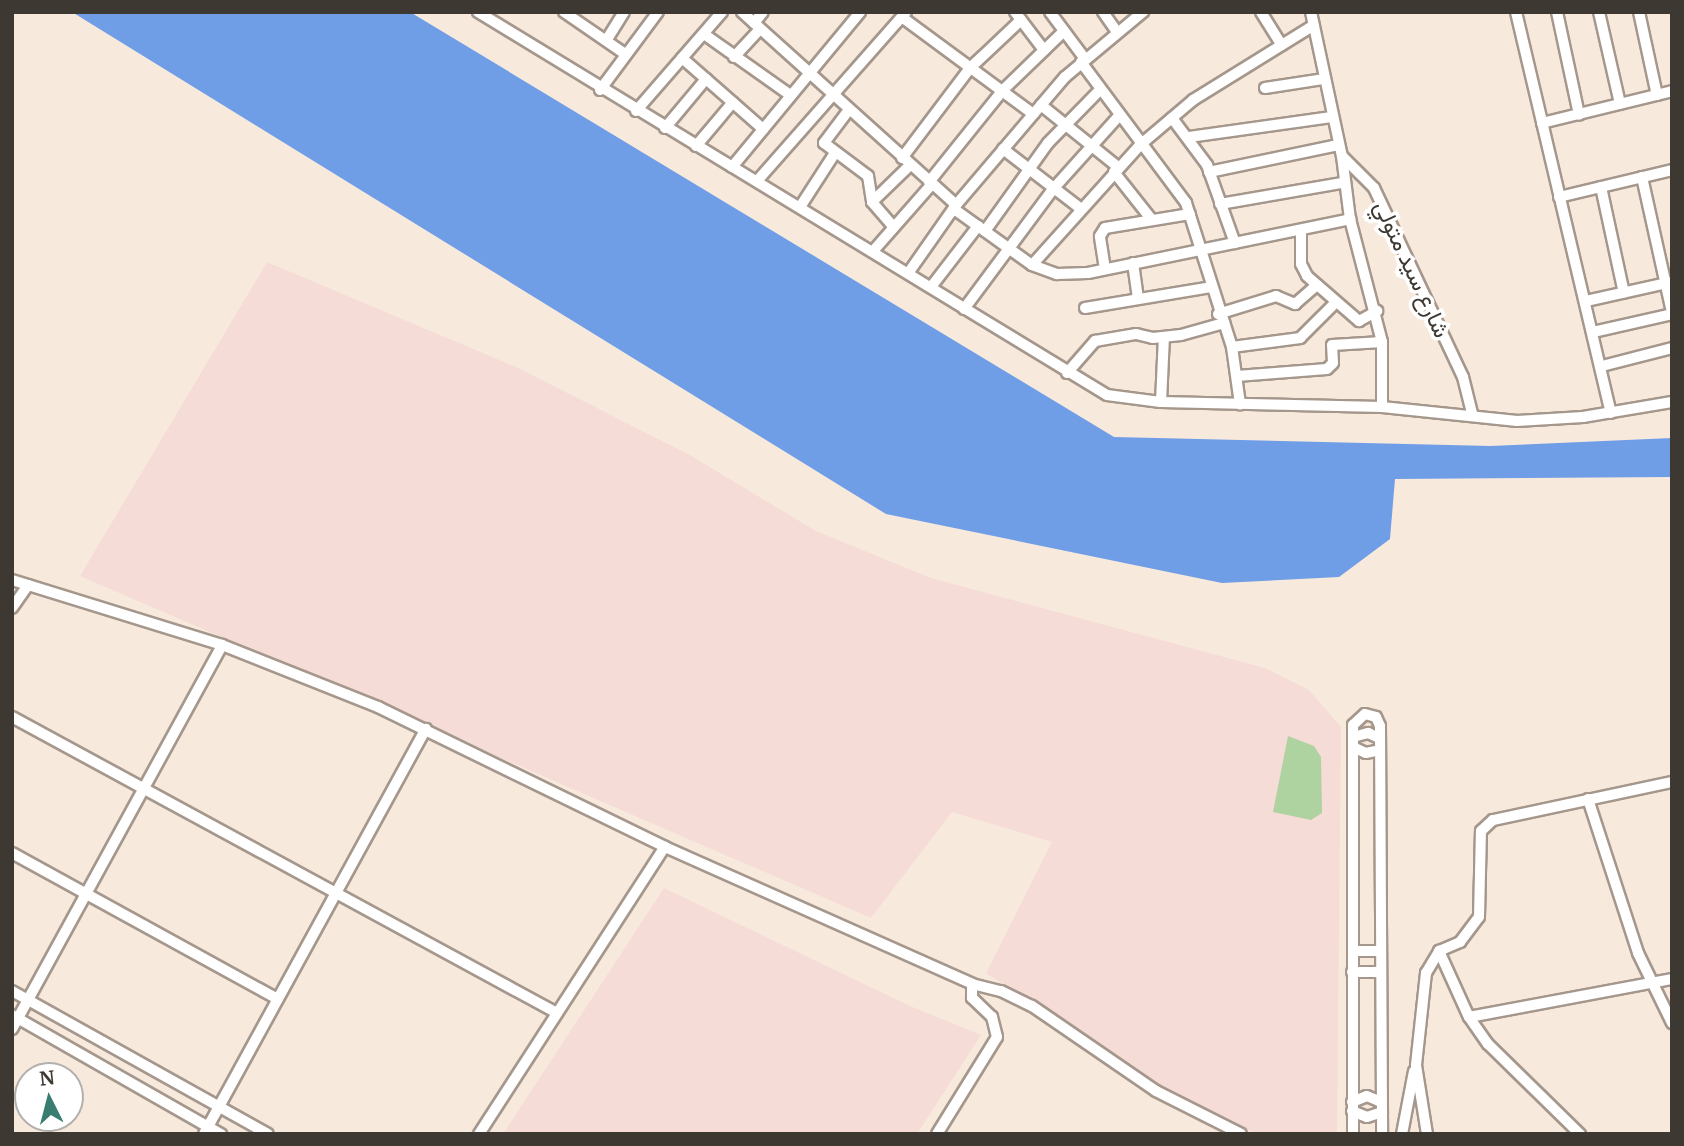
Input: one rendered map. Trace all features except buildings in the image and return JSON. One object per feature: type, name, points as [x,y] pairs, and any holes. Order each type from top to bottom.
[{"type":"street","points":[[478,12],[600,90],[874,250],[964,309],[1107,395],[1161,402],[1382,407],[1528,421],[1611,413],[1672,402]]},
{"type":"street","points":[[564,12],[578,16],[625,54]]},
{"type":"street","points":[[609,36],[624,12]]},
{"type":"street","points":[[600,90],[658,12]]},
{"type":"street","points":[[636,111],[722,12]]},
{"type":"street","points":[[742,12],[955,207],[1032,265],[1057,274],[1105,269],[1350,219]]},
{"type":"street","points":[[734,57],[757,26],[763,12]]},
{"type":"street","points":[[732,167],[860,12]]},
{"type":"street","points":[[1049,12],[1083,60],[1099,91],[1175,185],[1191,214],[1232,347],[1240,404]]},
{"type":"street","points":[[1103,12],[1117,32]]},
{"type":"street","points":[[909,272],[955,207],[1037,110],[1083,60],[1142,12]]},
{"type":"street","points":[[1261,12],[1282,45]]},
{"type":"street","points":[[1311,12],[1340,151],[1342,183],[1377,311],[1382,342],[1382,407]]},
{"type":"street","points":[[1516,12],[1611,413]]},
{"type":"street","points":[[1557,12],[1579,115]]},
{"type":"street","points":[[1599,12],[1620,104]]},
{"type":"street","points":[[1639,12],[1657,94]]},
{"type":"street","points":[[757,181],[904,15],[970,68],[1037,110],[1066,124],[1091,144],[1116,169],[1152,220]]},
{"type":"street","points":[[872,202],[906,161],[970,68],[1018,16],[1044,50]]},
{"type":"street","points":[[1032,265],[1116,169],[1171,118],[1314,25]]},
{"type":"street","points":[[874,250],[931,183],[1003,90],[1064,31]]},
{"type":"street","points":[[704,34],[790,95]]},
{"type":"street","points":[[682,58],[763,129]]},
{"type":"street","points":[[665,128],[706,79]]},
{"type":"street","points":[[1265,88],[1324,79]]},
{"type":"street","points":[[931,286],[982,229],[1066,124],[1099,91]]},
{"type":"street","points":[[1542,123],[1672,91]]},
{"type":"street","points":[[696,146],[733,102]]},
{"type":"street","points":[[848,110],[824,139],[835,153],[868,176],[872,202],[894,227]]},
{"type":"street","points":[[964,309],[1054,188],[1118,117]]},
{"type":"street","points":[[1189,137],[1332,117]]},
{"type":"street","points":[[1171,118],[1189,137],[1209,172],[1235,243]]},
{"type":"street","points":[[1003,149],[1080,208]]},
{"type":"street","points":[[1209,172],[1340,151]]},
{"type":"street","name":"شارع سيد متولي","points":[[1340,151],[1374,188],[1463,377],[1472,414]]},
{"type":"street","points":[[800,206],[835,153]]},
{"type":"street","points":[[1559,197],[1672,170]]},
{"type":"street","points":[[1593,332],[1672,313],[1669,282],[1642,177]]},
{"type":"street","points":[[1220,204],[1342,183]]},
{"type":"street","points":[[1601,187],[1624,293]]},
{"type":"street","points":[[1105,269],[1102,230],[1191,214]]},
{"type":"street","points":[[1301,230],[1302,267],[1317,285],[1359,321],[1377,311]]},
{"type":"street","points":[[1133,263],[1138,298]]},
{"type":"street","points":[[1586,301],[1669,282]]},
{"type":"street","points":[[1067,373],[1095,341],[1136,334],[1164,337],[1276,296],[1295,304],[1317,285]]},
{"type":"street","points":[[1085,308],[1212,287]]},
{"type":"street","points":[[1232,347],[1300,338],[1336,302]]},
{"type":"street","points":[[1161,402],[1164,337]]},
{"type":"street","points":[[1237,376],[1327,369],[1333,363],[1332,345],[1382,342]]},
{"type":"street","points":[[1602,366],[1672,348]]},
{"type":"street","points":[[12,580],[222,645],[327,685],[426,729],[665,847],[972,984],[1001,991],[1032,1006],[1156,1091],[1241,1134]]},
{"type":"street","points":[[12,608],[28,585]]},
{"type":"street","points":[[221,1134],[206,1130],[14,1021],[222,645]]},
{"type":"street","points":[[1353,1134],[1353,742],[1354,721],[1365,714],[1379,722],[1382,1134]]},
{"type":"street","points":[[12,717],[557,1013]]},
{"type":"street","points":[[206,1130],[426,729]]},
{"type":"street","points":[[1353,742],[1368,733],[1379,744]]},
{"type":"street","points":[[1353,742],[1366,753],[1379,744]]},
{"type":"street","points":[[1402,1134],[1416,1065],[1426,973],[1439,951],[1460,942],[1479,917],[1479,841],[1487,824],[1672,782]]},
{"type":"street","points":[[1588,799],[1651,984],[1672,1023]]},
{"type":"street","points":[[479,1134],[665,847]]},
{"type":"street","points":[[12,853],[278,999]]},
{"type":"street","points":[[1353,951],[1381,951]]},
{"type":"street","points":[[1439,951],[1469,1017],[1508,1069],[1580,1134]]},
{"type":"street","points":[[1352,972],[1381,972]]},
{"type":"street","points":[[1469,1017],[1672,979]]},
{"type":"street","points":[[937,1134],[997,1037],[992,1017],[972,998],[972,984]]},
{"type":"street","points":[[12,991],[268,1134]]},
{"type":"street","points":[[1416,1065],[1427,1134]]},
{"type":"street","points":[[1352,1106],[1367,1096],[1382,1107]]},
{"type":"street","points":[[1352,1106],[1367,1117],[1382,1107]]},
{"type":"shaded area","points":[[267,262],[518,368],[690,455],[816,531],[931,578],[1265,668],[1309,690],[1341,727],[1337,1134],[1258,1134],[1194,1107],[986,973],[1052,842],[952,812],[871,918],[80,576]]},
{"type":"shaded area","points":[[664,888],[910,1006],[981,1035],[917,1134],[503,1134]]},
{"type":"green space","points":[[1288,736],[1314,746],[1321,757],[1322,813],[1311,820],[1273,812]]},
{"type":"water","points":[[72,12],[410,12],[1114,437],[1490,446],[1672,438],[1672,477],[1395,479],[1390,539],[1339,577],[1222,583],[886,514]]}]
